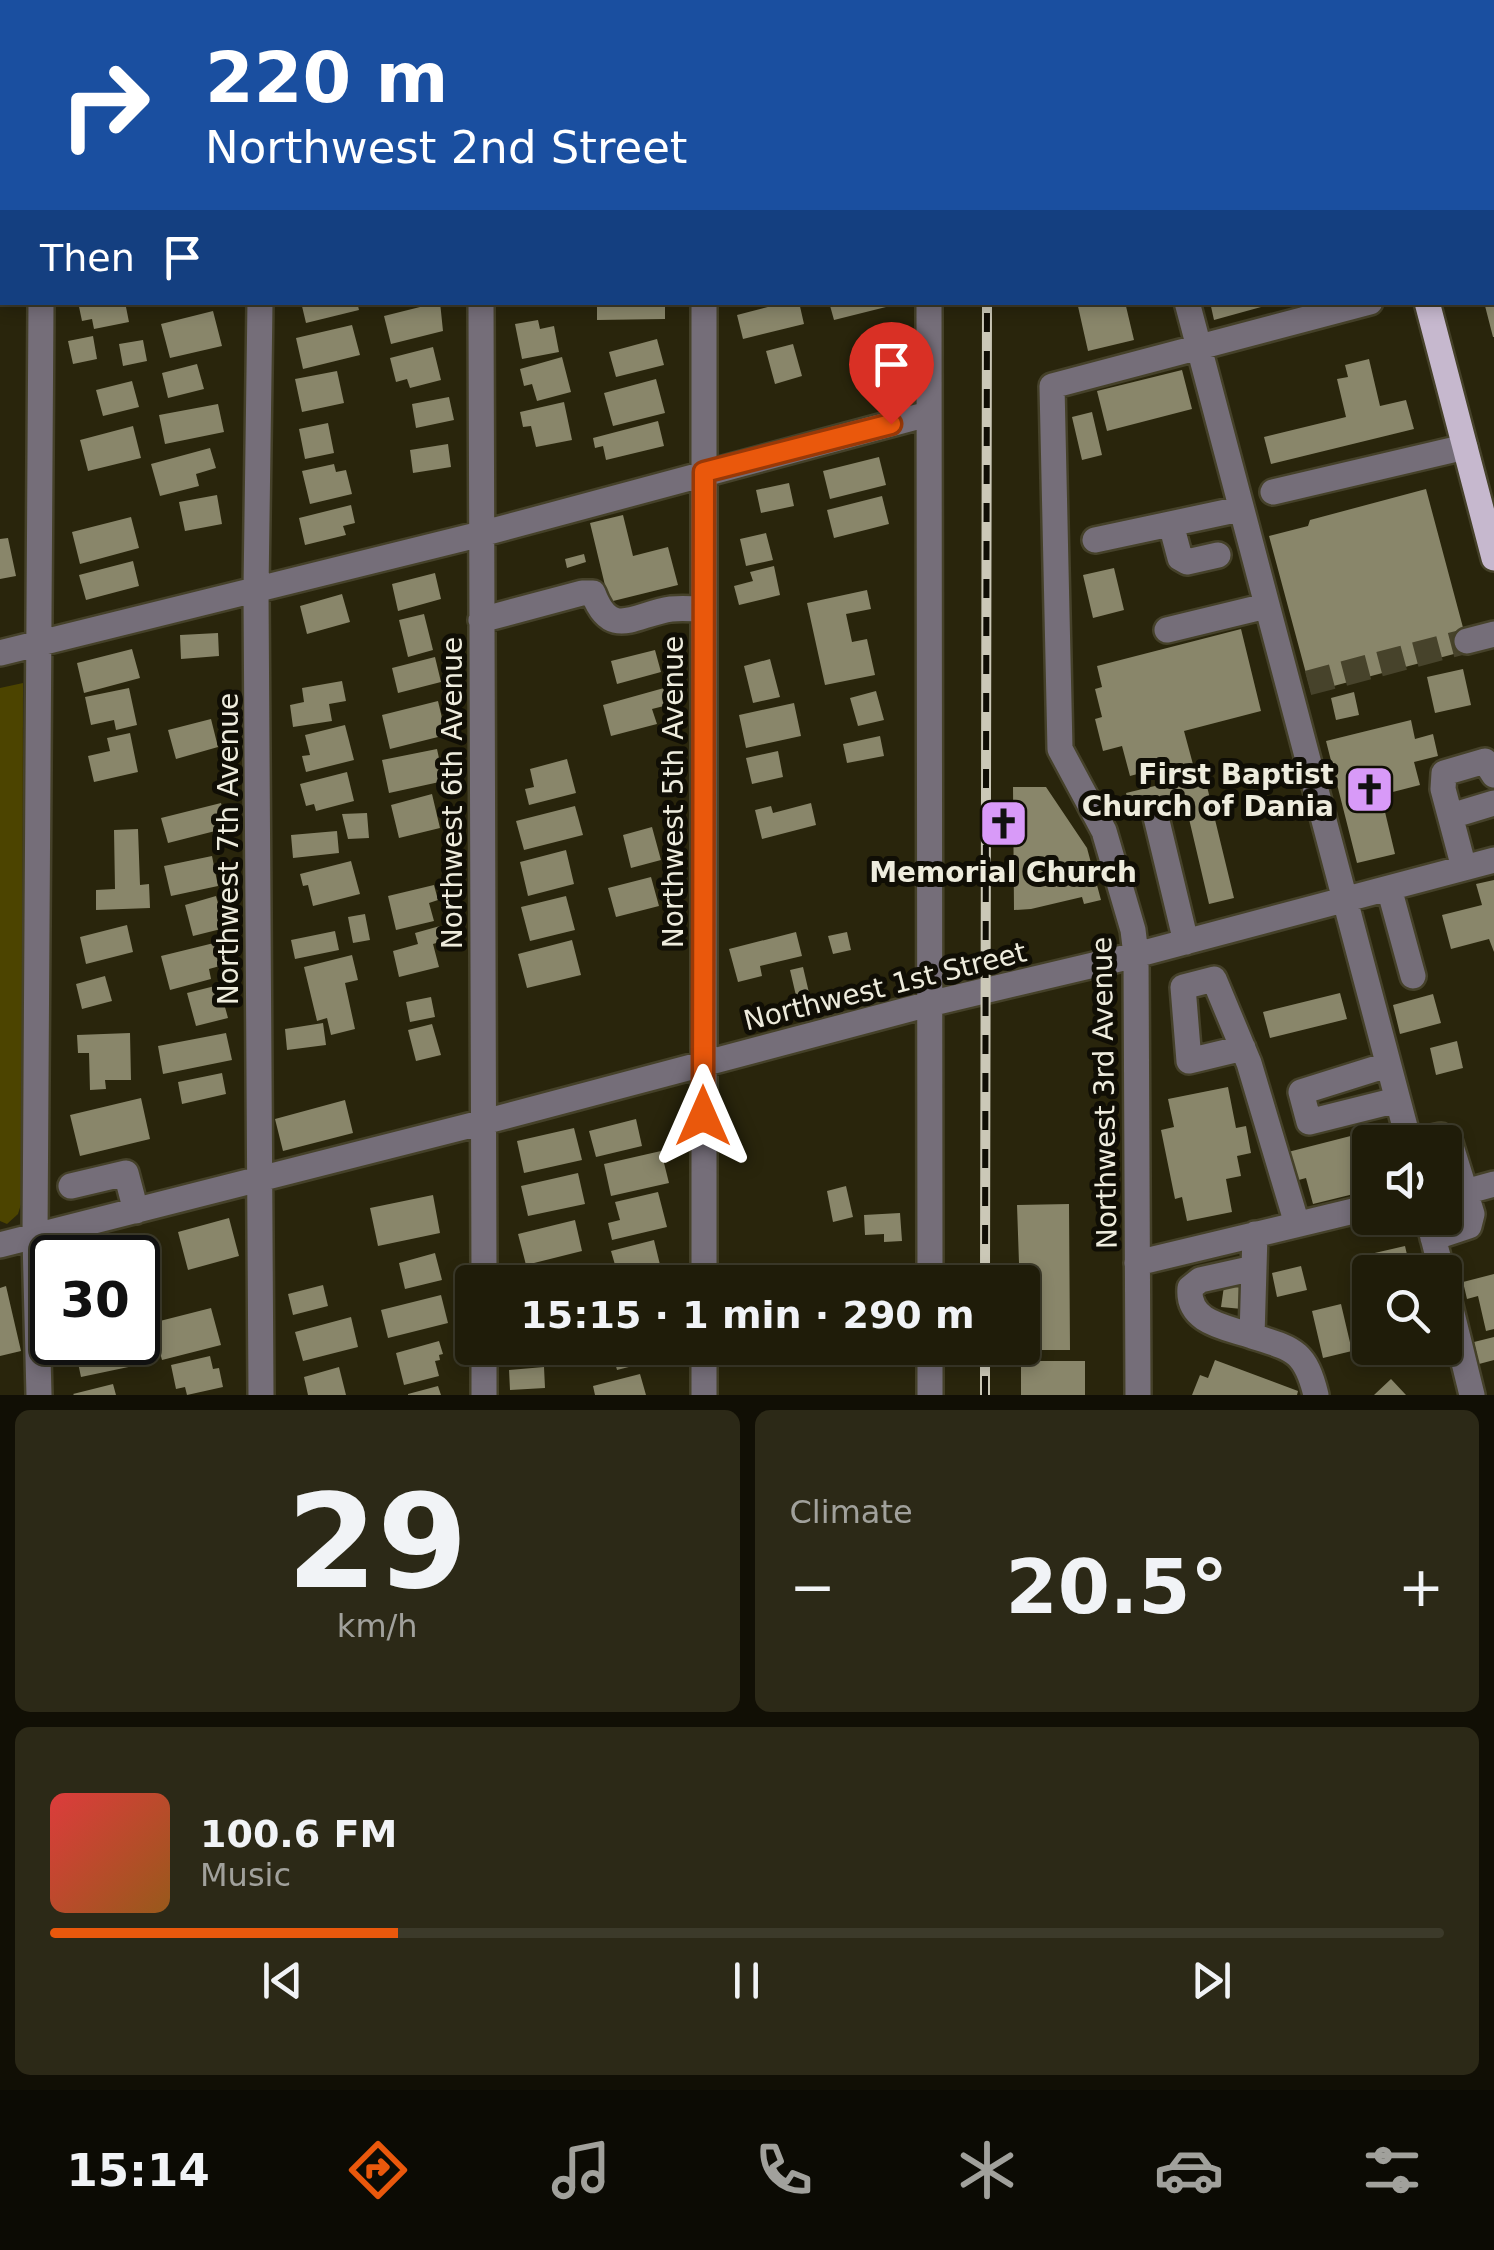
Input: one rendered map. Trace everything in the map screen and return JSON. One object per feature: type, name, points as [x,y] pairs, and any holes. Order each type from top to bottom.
[{"type":"main road","points":[[1428,305],[1465,447],[1487,502],[1494,558]]},
{"type":"street","points":[[35,1235],[42,305]]},
{"type":"street","name":"Northwest 7th Avenue","points":[[260,305],[256,590],[260,1395]]},
{"type":"street","name":"Northwest 6th Avenue","points":[[481,305],[484,1265]]},
{"type":"street","name":"Northwest 5th Avenue","points":[[704,305],[704,1265]]},
{"type":"street","points":[[929,305],[930,1265]]},
{"type":"street","points":[[1187,305],[1266,606],[1298,686],[1342,901],[1406,1125]]},
{"type":"street","points":[[1198,348],[1311,310],[1348,305]]},
{"type":"street","name":"Northwest 3rd Avenue","points":[[1138,1395],[1136,955],[1133,930],[1104,831],[1060,749],[1052,386],[1198,348]]},
{"type":"street","points":[[0,652],[481,534],[928,414]]},
{"type":"street","points":[[1273,492],[1465,447]]},
{"type":"street","points":[[1095,540],[1240,510]]},
{"type":"street","points":[[1172,524],[1180,558],[1188,562],[1218,555]]},
{"type":"street","points":[[481,620],[582,593],[593,593],[599,608],[622,623],[670,610],[704,609]]},
{"type":"street","points":[[1167,630],[1266,606]]},
{"type":"street","points":[[1467,641],[1494,634]]},
{"type":"street","points":[[1464,868],[1443,789],[1444,774],[1485,761],[1494,774]]},
{"type":"street","points":[[1451,816],[1494,803]]},
{"type":"street","points":[[1156,817],[1186,942]]},
{"type":"street","name":"Northwest 1st Street","points":[[46,1235],[1494,860]]},
{"type":"street","points":[[1390,888],[1413,976]]},
{"type":"street","points":[[1243,1048],[1297,1224]]},
{"type":"street","points":[[1387,1064],[1301,1092],[1310,1122],[1397,1100]]},
{"type":"street","points":[[71,1186],[135,1171],[136,1211]]},
{"type":"street","points":[[1462,1180],[1472,1214],[1469,1226],[1462,1226]]},
{"type":"street","points":[[1466,1192],[1494,1184]]},
{"type":"street","points":[[1138,1263],[1352,1210]]},
{"type":"street","points":[[1252,1336],[1254,1234]]},
{"type":"street","name":"Northwest 1st Street","points":[[0,1246],[30,1239]]},
{"type":"street","points":[[1254,1268],[1200,1280],[1190,1288],[1193,1311],[1202,1319],[1293,1350],[1304,1358],[1316,1395]]},
{"type":"street","points":[[1462,1354],[1472,1395]]},
{"type":"street","points":[[38,1365],[39,1395]]},
{"type":"street","points":[[484,1365],[484,1395]]},
{"type":"street","points":[[704,1365],[704,1395]]},
{"type":"street","points":[[930,1365],[930,1395]]},
{"type":"shaded area","points":[[23,683],[22,1201],[18,1214],[7,1224],[0,1221],[0,688]]},
{"type":"building","points":[[79,305],[126,305],[129,322],[94,329],[92,319],[82,321]]},
{"type":"building","points":[[302,305],[358,305],[359,310],[306,323]]},
{"type":"building","points":[[440,305],[443,331],[391,344],[384,316]]},
{"type":"building","points":[[597,305],[665,305],[665,319],[597,320]]},
{"type":"building","points":[[775,305],[800,305],[804,324],[743,339],[737,315]]},
{"type":"building","points":[[830,305],[886,305],[886,307],[834,320]]},
{"type":"building","points":[[1078,305],[1126,305],[1134,340],[1088,351]]},
{"type":"building","points":[[1211,305],[1268,305],[1214,320]]},
{"type":"building","points":[[1485,305],[1494,305],[1493,337]]},
{"type":"building","points":[[213,311],[222,346],[170,358],[161,324]]},
{"type":"building","points":[[538,320],[540,329],[554,326],[559,352],[522,359],[515,324]]},
{"type":"building","points":[[352,325],[360,355],[303,369],[296,338]]},
{"type":"building","points":[[93,336],[97,359],[73,364],[68,341]]},
{"type":"building","points":[[657,339],[664,365],[616,377],[609,352]]},
{"type":"building","points":[[143,340],[147,361],[123,366],[119,344]]},
{"type":"building","points":[[793,344],[802,376],[775,384],[766,351]]},
{"type":"building","points":[[433,347],[441,380],[410,388],[407,379],[396,382],[390,358]]},
{"type":"building","points":[[562,357],[571,392],[537,401],[532,384],[524,386],[520,369]]},
{"type":"building","points":[[1369,359],[1380,406],[1406,400],[1414,429],[1271,464],[1264,437],[1346,417],[1337,379],[1348,377],[1345,365]]},
{"type":"building","points":[[197,364],[204,389],[168,398],[162,373]]},
{"type":"building","points":[[1182,370],[1192,409],[1107,431],[1097,391]]},
{"type":"building","points":[[337,371],[344,403],[302,412],[295,379]]},
{"type":"building","points":[[656,379],[665,413],[613,426],[604,393]]},
{"type":"building","points":[[132,381],[139,407],[103,416],[96,390]]},
{"type":"building","points":[[449,397],[454,420],[416,428],[412,404]]},
{"type":"building","points":[[564,402],[572,440],[536,447],[531,426],[523,427],[520,412]]},
{"type":"building","points":[[218,404],[224,432],[165,444],[159,415]]},
{"type":"building","points":[[1092,412],[1102,455],[1082,460],[1072,417]]},
{"type":"building","points":[[658,421],[664,446],[606,460],[603,446],[595,448],[593,438]]},
{"type":"building","points":[[328,423],[334,453],[305,459],[299,429]]},
{"type":"building","points":[[133,426],[141,458],[88,471],[80,440]]},
{"type":"building","points":[[448,444],[451,467],[413,473],[410,450]]},
{"type":"building","points":[[210,448],[216,468],[196,474],[199,486],[160,496],[151,464]]},
{"type":"building","points":[[879,457],[886,485],[830,499],[823,471]]},
{"type":"building","points":[[334,464],[336,472],[346,470],[352,494],[310,504],[302,471]]},
{"type":"building","points":[[789,483],[794,506],[761,513],[756,490]]},
{"type":"building","points":[[1426,489],[1469,650],[1311,692],[1269,536],[1308,526],[1310,520]]},
{"type":"building","points":[[217,495],[222,524],[185,531],[179,502]]},
{"type":"building","points":[[882,496],[889,524],[834,538],[827,510]]},
{"type":"building","points":[[351,505],[355,523],[343,526],[346,535],[305,545],[299,518]]},
{"type":"building","points":[[623,515],[633,556],[668,547],[678,585],[609,602],[590,523]]},
{"type":"building","points":[[131,517],[139,548],[80,564],[72,532]]},
{"type":"building","points":[[766,533],[773,560],[746,566],[740,539]]},
{"type":"building","points":[[8,538],[16,576],[0,579],[0,539]]},
{"type":"building","points":[[584,554],[586,562],[567,568],[565,559]]},
{"type":"building","points":[[133,561],[139,586],[86,600],[79,575]]},
{"type":"building","points":[[774,566],[780,595],[739,605],[734,586],[753,581],[750,572]]},
{"type":"building","points":[[1114,568],[1124,610],[1093,618],[1083,575]]},
{"type":"building","points":[[435,573],[441,599],[398,611],[392,584]]},
{"type":"building","points":[[867,590],[871,609],[846,614],[852,642],[867,639],[875,675],[825,685],[807,603]]},
{"type":"building","points":[[342,594],[350,622],[307,634],[300,606]]},
{"type":"building","points":[[424,614],[433,650],[408,657],[399,620]]},
{"type":"building","points":[[1241,629],[1261,711],[1184,731],[1194,768],[1158,777],[1156,769],[1130,776],[1122,746],[1103,751],[1095,719],[1102,717],[1095,689],[1102,687],[1097,666]]},
{"type":"building","points":[[218,633],[219,656],[181,659],[180,635]]},
{"type":"building","points":[[132,649],[140,678],[84,693],[77,663]]},
{"type":"building","points":[[655,650],[661,672],[617,684],[611,661]]},
{"type":"building","points":[[435,657],[441,682],[398,693],[392,668]]},
{"type":"building","points":[[770,659],[780,697],[753,703],[744,666]]},
{"type":"building","points":[[1463,669],[1471,705],[1435,713],[1427,677]]},
{"type":"building","points":[[342,681],[346,701],[329,704],[332,721],[293,727],[290,705],[304,702],[302,688]]},
{"type":"building","points":[[129,688],[137,725],[116,730],[114,720],[91,725],[85,697]]},
{"type":"building","points":[[664,688],[668,705],[652,709],[657,724],[611,736],[603,705]]},
{"type":"building","points":[[876,691],[884,720],[858,726],[850,698]]},
{"type":"building","points":[[1354,692],[1359,715],[1336,720],[1331,698]]},
{"type":"building","points":[[438,701],[446,735],[390,749],[382,715]]},
{"type":"building","points":[[794,703],[801,736],[746,748],[739,715]]},
{"type":"building","points":[[211,719],[218,747],[176,759],[168,730]]},
{"type":"building","name":"First Baptist Church of Dania","points":[[1411,720],[1415,739],[1433,734],[1438,756],[1414,762],[1420,785],[1381,795],[1395,854],[1357,863],[1326,741]]},
{"type":"building","points":[[345,725],[354,760],[306,772],[302,756],[310,755],[305,735]]},
{"type":"building","points":[[130,733],[138,772],[94,782],[88,756],[110,751],[107,738]]},
{"type":"building","points":[[880,736],[884,756],[847,763],[843,744]]},
{"type":"building","points":[[437,749],[444,781],[389,793],[382,760]]},
{"type":"building","points":[[778,751],[783,777],[752,784],[746,758]]},
{"type":"building","points":[[567,759],[576,793],[529,805],[525,789],[534,787],[530,769]]},
{"type":"building","points":[[347,772],[354,801],[316,811],[314,804],[306,806],[300,784]]},
{"type":"building","points":[[1204,774],[1234,898],[1209,904],[1186,806],[1133,819],[1126,793]]},
{"type":"building","points":[[1013,787],[1046,787],[1087,848],[1101,900],[1084,904],[1082,897],[1014,910]]},
{"type":"building","points":[[432,794],[440,828],[399,838],[391,805]]},
{"type":"building","points":[[221,803],[227,828],[168,843],[161,818]]},
{"type":"building","points":[[811,803],[816,825],[762,839],[755,810],[771,806],[773,813]]},
{"type":"building","points":[[575,806],[583,835],[524,850],[516,821]]},
{"type":"building","points":[[367,813],[369,838],[348,839],[342,814]]},
{"type":"building","points":[[652,827],[661,860],[631,868],[623,835]]},
{"type":"building","points":[[138,829],[140,885],[149,884],[150,908],[96,910],[96,890],[115,889],[114,830]]},
{"type":"building","points":[[337,831],[339,853],[293,858],[291,835]]},
{"type":"building","points":[[566,850],[574,884],[528,896],[520,862]]},
{"type":"building","points":[[212,856],[218,886],[171,896],[164,866]]},
{"type":"building","points":[[351,861],[360,894],[313,906],[308,885],[303,886],[300,874]]},
{"type":"building","points":[[651,877],[659,906],[616,917],[608,888]]},
{"type":"building","points":[[1494,880],[1494,952],[1489,939],[1451,949],[1442,915],[1482,905],[1476,884]]},
{"type":"building","points":[[434,885],[438,900],[429,903],[434,921],[396,930],[388,896]]},
{"type":"building","points":[[216,896],[225,928],[193,936],[185,905]]},
{"type":"building","points":[[566,896],[575,930],[530,941],[521,907]]},
{"type":"building","points":[[365,914],[370,940],[353,943],[348,917]]},
{"type":"building","points":[[127,925],[133,952],[86,964],[80,937]]},
{"type":"building","points":[[440,926],[443,941],[433,944],[439,967],[399,977],[393,951],[418,944],[415,933]]},
{"type":"building","points":[[335,931],[339,950],[295,959],[291,940]]},
{"type":"building","points":[[796,932],[802,956],[760,966],[762,976],[738,982],[729,949]]},
{"type":"building","points":[[847,932],[851,950],[833,954],[828,936]]},
{"type":"building","points":[[572,940],[581,975],[527,988],[518,954]]},
{"type":"building","points":[[214,943],[220,966],[209,969],[211,979],[170,990],[161,956]]},
{"type":"building","points":[[352,955],[358,980],[345,983],[355,1029],[331,1035],[327,1018],[317,1021],[304,967]]},
{"type":"building","points":[[803,967],[810,997],[797,1000],[790,970]]},
{"type":"building","points":[[105,976],[112,1001],[82,1009],[76,984]]},
{"type":"building","points":[[219,985],[228,1018],[196,1026],[187,993]]},
{"type":"building","points":[[1340,993],[1347,1019],[1270,1038],[1263,1012]]},
{"type":"building","points":[[1433,994],[1441,1023],[1400,1034],[1393,1005]]},
{"type":"building","points":[[431,997],[435,1017],[410,1022],[406,1002]]},
{"type":"building","points":[[323,1023],[326,1045],[287,1050],[285,1029]]},
{"type":"building","points":[[432,1024],[441,1055],[416,1061],[408,1030]]},
{"type":"building","points":[[130,1033],[131,1080],[105,1080],[106,1089],[90,1090],[89,1053],[78,1053],[77,1035]]},
{"type":"building","points":[[226,1033],[232,1060],[163,1074],[158,1046]]},
{"type":"building","points":[[1457,1041],[1463,1068],[1436,1075],[1430,1048]]},
{"type":"building","points":[[222,1073],[226,1094],[182,1104],[178,1082]]},
{"type":"building","points":[[1228,1087],[1236,1128],[1246,1126],[1251,1153],[1237,1156],[1241,1176],[1226,1179],[1232,1212],[1187,1221],[1182,1197],[1175,1199],[1161,1130],[1174,1127],[1168,1099]]},
{"type":"building","points":[[141,1098],[150,1139],[80,1156],[70,1115]]},
{"type":"building","points":[[345,1100],[353,1133],[283,1151],[275,1119]]},
{"type":"building","points":[[636,1119],[642,1146],[596,1157],[589,1131]]},
{"type":"building","points":[[574,1128],[582,1160],[524,1173],[517,1141]]},
{"type":"building","points":[[1352,1136],[1352,1194],[1313,1204],[1306,1178],[1295,1181],[1288,1152]]},
{"type":"building","points":[[661,1151],[669,1183],[611,1196],[604,1164]]},
{"type":"building","points":[[578,1173],[585,1204],[528,1216],[521,1186]]},
{"type":"building","points":[[846,1186],[853,1217],[833,1222],[827,1191]]},
{"type":"building","points":[[658,1192],[667,1227],[612,1240],[608,1223],[620,1220],[615,1202]]},
{"type":"building","points":[[433,1195],[440,1233],[378,1246],[370,1208]]},
{"type":"building","points":[[1069,1204],[1070,1350],[1040,1350],[1040,1265],[1019,1265],[1017,1205]]},
{"type":"building","points":[[900,1213],[902,1241],[884,1242],[884,1234],[865,1235],[864,1215]]},
{"type":"building","points":[[229,1218],[239,1256],[188,1270],[178,1232]]},
{"type":"building","points":[[575,1220],[582,1251],[526,1265],[518,1234]]},
{"type":"building","points":[[654,1240],[660,1265],[615,1265],[611,1251]]},
{"type":"building","points":[[1405,1246],[1407,1255],[1366,1255]]},
{"type":"building","points":[[435,1253],[442,1280],[405,1289],[399,1263]]},
{"type":"building","points":[[1301,1266],[1307,1290],[1277,1297],[1272,1273]]},
{"type":"building","points":[[1494,1274],[1494,1329],[1486,1331],[1478,1296],[1467,1299],[1463,1282]]},
{"type":"building","points":[[323,1285],[328,1306],[293,1315],[288,1294]]},
{"type":"building","points":[[6,1286],[21,1351],[0,1356],[0,1288]]},
{"type":"building","points":[[1224,1286],[1245,1288],[1242,1309],[1221,1307]]},
{"type":"building","points":[[441,1295],[448,1323],[388,1338],[381,1310]]},
{"type":"building","points":[[1341,1304],[1352,1351],[1323,1358],[1312,1311]]},
{"type":"building","points":[[211,1308],[221,1345],[162,1360],[160,1321]]},
{"type":"building","points":[[351,1317],[358,1347],[303,1361],[295,1332]]},
{"type":"building","points":[[1494,1337],[1494,1360],[1479,1364],[1474,1342]]},
{"type":"building","points":[[439,1341],[443,1354],[435,1361],[439,1376],[404,1385],[396,1353]]},
{"type":"building","points":[[210,1356],[213,1369],[219,1368],[223,1387],[187,1395],[185,1387],[176,1389],[171,1365]]},
{"type":"building","points":[[1215,1360],[1298,1391],[1297,1395],[1192,1395],[1200,1375],[1208,1378]]},
{"type":"building","points":[[1085,1361],[1085,1395],[1021,1395],[1021,1365]]},
{"type":"building","points":[[78,1365],[138,1365],[81,1377]]},
{"type":"building","points":[[339,1367],[346,1395],[308,1395],[304,1377]]},
{"type":"building","points":[[544,1367],[545,1388],[510,1390],[509,1370]]},
{"type":"building","points":[[640,1374],[646,1395],[595,1395],[593,1386]]},
{"type":"building","points":[[1391,1379],[1406,1395],[1374,1395]]},
{"type":"building","points":[[113,1384],[116,1395],[73,1394]]},
{"type":"building","points":[[438,1386],[441,1395],[408,1395],[408,1394]]},
{"type":"tunnel","points":[[1308,683],[1467,641]]},
{"type":"railway","points":[[985,1265],[987,305]]},
{"type":"railway","points":[[985,1365],[985,1395]]},
{"type":"place","name":"First Baptist Church of Dania","points":[[1369,790]]},
{"type":"place","name":"Memorial Church","points":[[1003,824]]},
{"type":"route","points":[[703,1116],[704,472],[891,424]]}]
